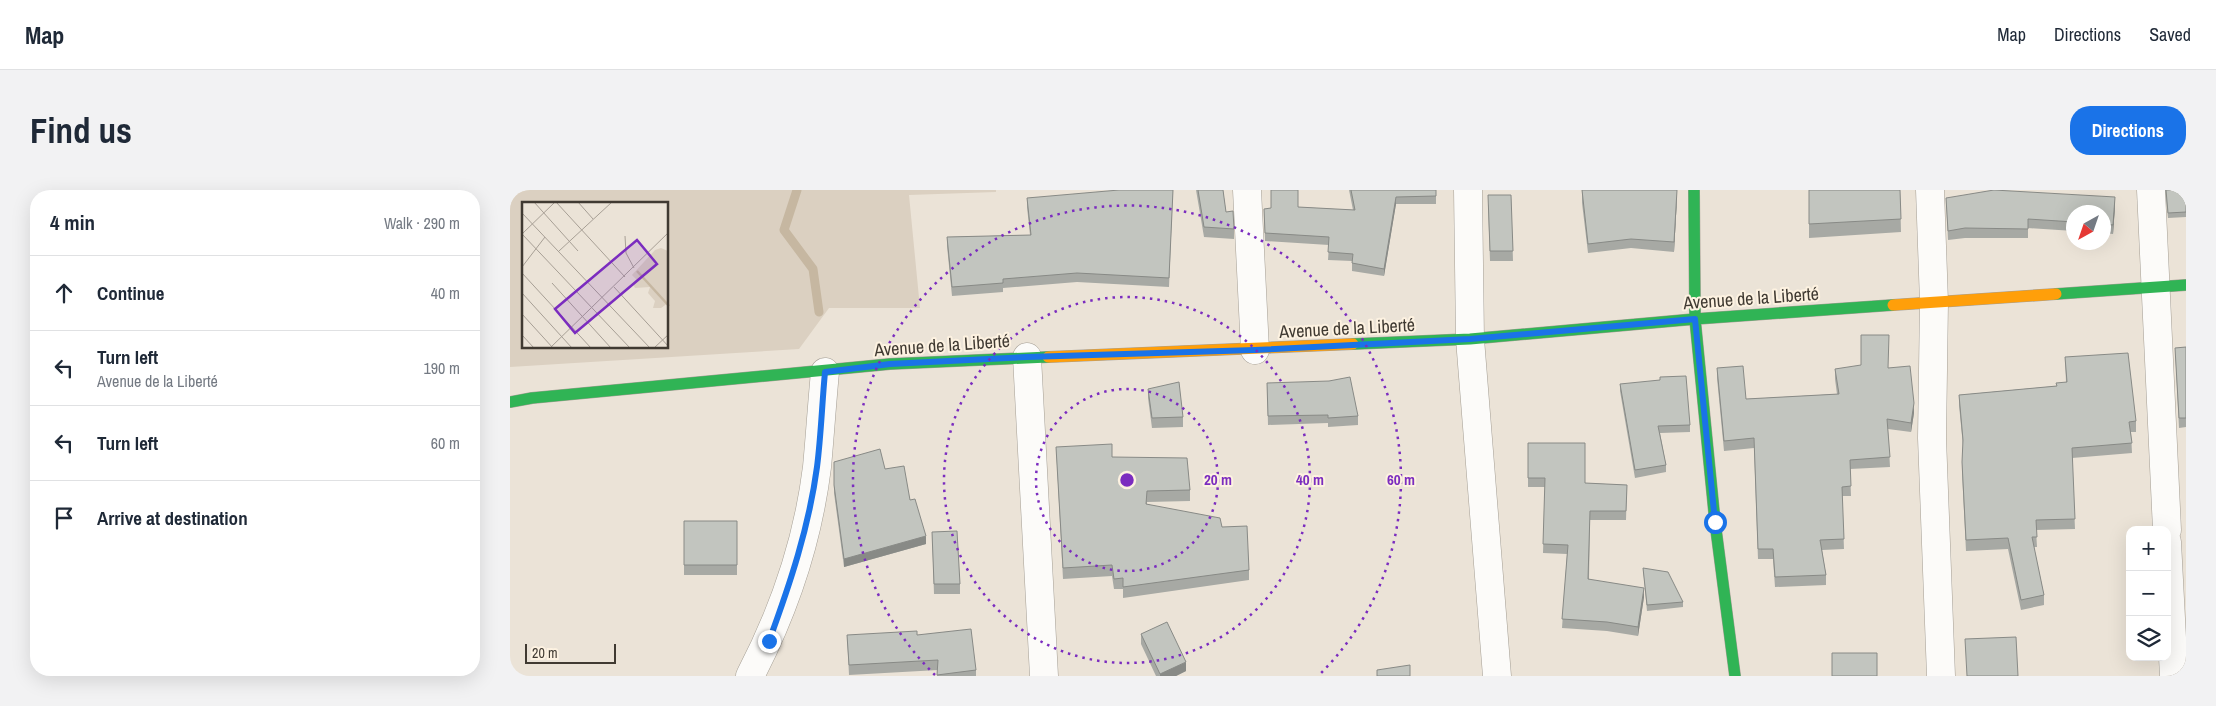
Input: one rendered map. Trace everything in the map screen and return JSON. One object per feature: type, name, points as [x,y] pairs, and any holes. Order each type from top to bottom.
[{"type":"street","points":[[1247,190],[1255,350]]},
{"type":"street","points":[[1468,190],[1470,339],[1497,676]]},
{"type":"street","points":[[1694,190],[1695,319],[1715,522],[1735,676]]},
{"type":"street","points":[[1930,190],[1934,302],[1932,438],[1941,676]]},
{"type":"street","points":[[2151,190],[2154,288],[2167,526]]},
{"type":"street","name":"Avenue de la Liberté","points":[[510,402],[532,398],[825,372],[890,364],[1027,357],[1255,350],[1470,339],[1695,319],[2186,285]]},
{"type":"street","points":[[1027,357],[1044,676]]},
{"type":"street","points":[[750,676],[769,641],[789,589],[805,531],[817,468],[825,372]]},
{"type":"street","points":[[2169,571],[2174,676]]},
{"type":"shaded area","points":[[510,190],[996,190],[996,192],[909,195],[920,308],[829,308],[799,349],[510,367]]},
{"type":"building","points":[[1119,190],[1173,190],[1169,278],[1077,273],[1003,279],[1003,283],[952,287],[947,237],[1031,235],[1027,198]]},
{"type":"building","points":[[1198,190],[1223,190],[1226,212],[1233,211],[1234,229],[1204,227]]},
{"type":"building","points":[[1271,190],[1298,190],[1298,207],[1355,210],[1351,190],[1436,190],[1436,196],[1396,197],[1384,269],[1352,263],[1353,254],[1328,252],[1329,237],[1265,233],[1264,209],[1271,208]]},
{"type":"building","points":[[1582,190],[1677,190],[1674,242],[1631,239],[1588,244]]},
{"type":"building","points":[[1809,190],[1900,190],[1901,219],[1809,224]]},
{"type":"building","points":[[1994,190],[2115,197],[2113,225],[2111,225],[2111,205],[2066,205],[2066,221],[2028,219],[2028,229],[1965,228],[1948,231],[1946,198]]},
{"type":"building","points":[[2166,190],[2186,190],[2186,212],[2168,213]]},
{"type":"building","points":[[1488,195],[1511,195],[1513,251],[1490,251]]},
{"type":"building","points":[[1861,335],[1889,335],[1888,368],[1910,366],[1914,403],[1911,423],[1887,419],[1890,457],[1850,460],[1851,486],[1842,487],[1844,539],[1820,540],[1826,575],[1775,577],[1773,549],[1758,549],[1754,438],[1724,441],[1717,368],[1743,366],[1746,399],[1839,394],[1835,369],[1861,365]]},
{"type":"building","points":[[2186,347],[2186,418],[2179,418],[2175,348]]},
{"type":"building","points":[[2128,353],[2136,421],[2129,422],[2132,443],[2072,448],[2075,519],[2036,520],[2037,537],[2032,537],[2044,595],[2021,600],[2008,538],[1966,540],[1962,462],[1963,440],[1959,395],[2057,386],[2056,383],[2067,382],[2065,357]]},
{"type":"building","points":[[1686,376],[1690,425],[1658,426],[1666,465],[1635,470],[1620,384],[1660,380],[1660,377]]},
{"type":"building","points":[[1350,377],[1358,416],[1328,418],[1328,415],[1268,416],[1267,383],[1329,381]]},
{"type":"building","points":[[1179,382],[1183,417],[1152,418],[1148,389]]},
{"type":"building","points":[[1528,443],[1585,443],[1585,483],[1627,485],[1626,511],[1590,511],[1588,579],[1644,588],[1638,627],[1607,622],[1562,619],[1568,545],[1543,544],[1545,478],[1528,478]]},
{"type":"building","points":[[1112,444],[1112,457],[1187,458],[1190,490],[1147,491],[1146,504],[1220,518],[1222,527],[1247,526],[1249,570],[1123,587],[1123,578],[1114,579],[1112,565],[1063,568],[1056,447]]},
{"type":"building","points":[[880,449],[885,469],[904,466],[910,500],[915,499],[926,536],[844,559],[834,485],[834,462]]},
{"type":"building","points":[[684,521],[737,521],[737,565],[684,565]]},
{"type":"building","points":[[957,531],[960,584],[934,584],[932,532]]},
{"type":"building","points":[[1643,568],[1668,572],[1683,602],[1647,605]]},
{"type":"building","points":[[1167,622],[1186,662],[1160,674],[1141,634]]},
{"type":"building","points":[[971,629],[976,670],[937,675],[938,660],[849,665],[847,635],[917,631],[917,635]]},
{"type":"building","points":[[2016,637],[2018,676],[1967,676],[1965,639]]},
{"type":"building","points":[[1832,653],[1877,653],[1877,676],[1832,676]]},
{"type":"building","points":[[1410,665],[1410,676],[1377,676],[1377,670]]},
{"type":"waterway","points":[[797,190],[784,230],[813,269],[819,312]]},
{"type":"traffic: fast","points":[[1694,190],[1695,319],[1715,522],[1735,676]]},
{"type":"traffic: fast","points":[[2056,294],[2186,285]]},
{"type":"traffic: fast","points":[[1353,344],[1470,339],[1695,319],[1893,305]]},
{"type":"traffic: fast","points":[[510,402],[532,398],[890,364],[1048,357]]},
{"type":"traffic: slow","points":[[1893,305],[2056,294]]},
{"type":"traffic: slow","points":[[1048,357],[1353,344]]},
{"type":"route","points":[[769,641],[789,589],[805,531],[817,468],[825,372],[890,364],[1027,357],[1255,350],[1470,339],[1695,319],[1715,522]]}]
